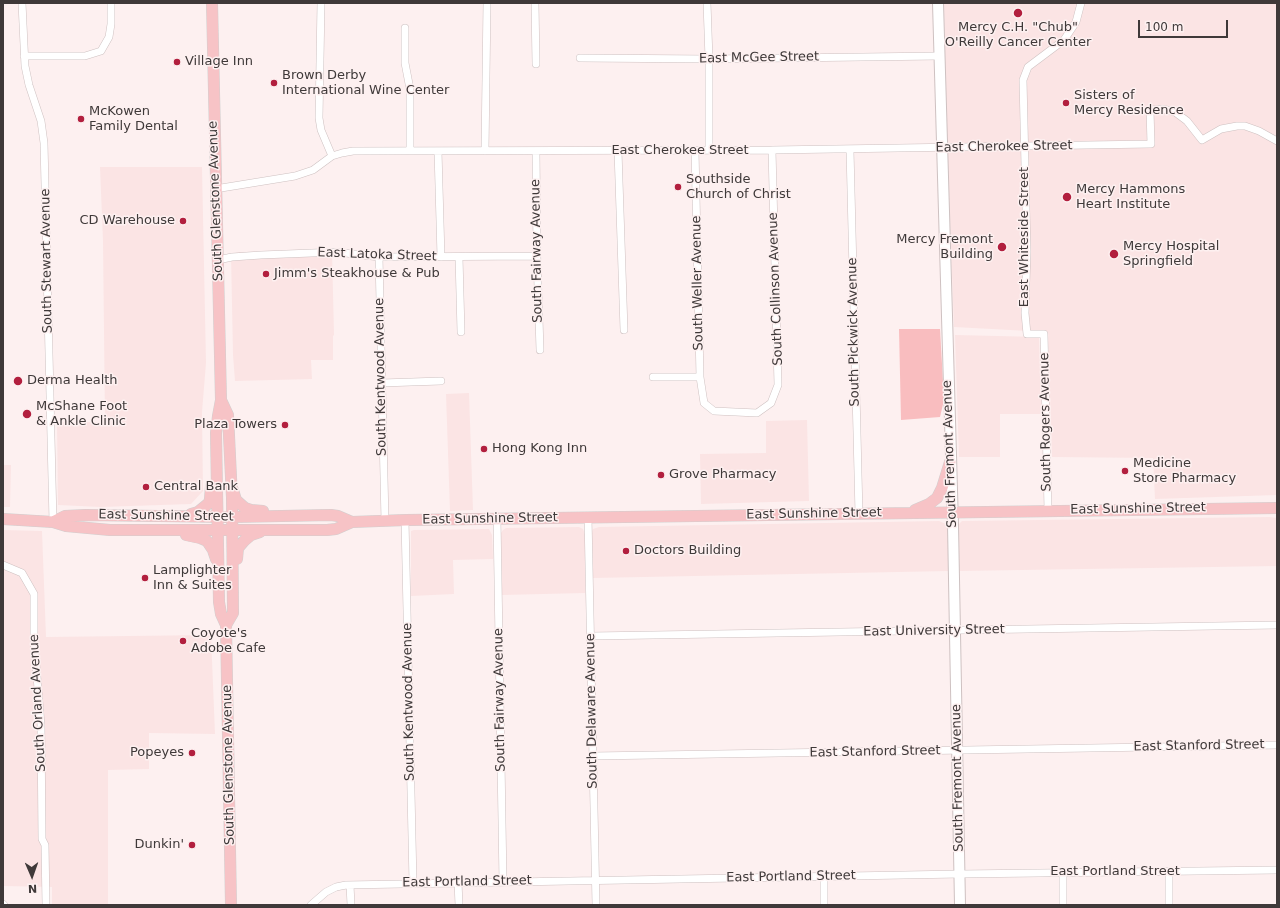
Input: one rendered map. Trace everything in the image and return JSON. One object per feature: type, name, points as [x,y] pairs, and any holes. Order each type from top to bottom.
[{"type":"main road","name":"South Glenstone Avenue","points":[[212,3],[215,189],[221,400],[216,433],[218,569],[220,614],[226,625],[231,905]]},
{"type":"main road","name":"South Fremont Avenue","points":[[938,3],[952,512],[960,905]]},
{"type":"main road","name":"South Glenstone Avenue","points":[[221,400],[228,415],[232,517],[233,613],[226,625]]},
{"type":"main road","points":[[179,516],[198,512],[209,503],[211,494],[212,440],[216,433]]},
{"type":"main road","points":[[908,513],[929,504],[937,498],[942,488],[950,462]]},
{"type":"main road","points":[[231,483],[236,500],[241,505],[251,510],[315,512],[331,516]]},
{"type":"main road","name":"East Sunshine Street","points":[[3,520],[53,522],[66,526],[110,530],[265,530],[336,529],[352,522],[405,520],[1277,508]]},
{"type":"main road","name":"East Sunshine Street","points":[[53,522],[65,516],[338,516],[352,522]]},
{"type":"main road","points":[[110,530],[133,533],[186,535],[200,538],[207,541],[213,550],[218,569]]},
{"type":"main road","points":[[233,605],[237,597],[238,548],[247,538],[265,530]]},
{"type":"street","name":"South Stewart Avenue","points":[[22,3],[26,76],[41,121],[44,143],[53,522]]},
{"type":"street","points":[[24,56],[86,56],[101,51],[109,37],[111,24],[110,3]]},
{"type":"street","points":[[321,3],[319,118],[321,130],[332,156]]},
{"type":"street","points":[[485,151],[487,3]]},
{"type":"street","points":[[535,3],[536,64]]},
{"type":"street","points":[[707,3],[710,59],[709,150]]},
{"type":"street","name":"East Whiteside Street","points":[[1044,334],[1027,334],[1025,313],[1026,252],[1023,80],[1028,67],[1064,40],[1076,22],[1081,3]]},
{"type":"street","points":[[405,28],[405,63],[410,89],[410,151]]},
{"type":"street","name":"East McGee Street","points":[[580,58],[710,59],[939,56]]},
{"type":"street","name":"East Cherokee Street","points":[[215,189],[295,176],[313,170],[332,156],[353,151],[618,152],[695,150],[850,150],[1151,144],[1150,110],[1162,109],[1175,112],[1187,121],[1202,140],[1221,129],[1245,126],[1277,141]]},
{"type":"street","name":"South Weller Avenue","points":[[695,150],[700,377],[704,403],[714,411]]},
{"type":"street","name":"South Collinson Avenue","points":[[714,411],[757,413],[771,403],[778,385],[772,150]]},
{"type":"street","name":"South Pickwick Avenue","points":[[850,150],[859,514]]},
{"type":"street","points":[[438,151],[440,257]]},
{"type":"street","name":"South Fairway Avenue","points":[[536,151],[540,350]]},
{"type":"street","points":[[618,152],[624,330]]},
{"type":"street","name":"East Latoka Street","points":[[218,260],[254,255],[337,252],[378,257],[537,256]]},
{"type":"street","name":"South Kentwood Avenue","points":[[378,257],[385,521]]},
{"type":"street","points":[[459,257],[461,332]]},
{"type":"street","name":"South Rogers Avenue","points":[[1044,334],[1048,510]]},
{"type":"street","points":[[653,377],[700,377]]},
{"type":"street","points":[[382,383],[441,381]]},
{"type":"street","name":"South Delaware Avenue","points":[[588,517],[596,905]]},
{"type":"street","name":"South Fairway Avenue","points":[[496,519],[503,882]]},
{"type":"street","name":"South Kentwood Avenue","points":[[405,520],[413,883]]},
{"type":"street","name":"South Orland Avenue","points":[[3,565],[22,573],[34,594],[34,640],[41,725],[42,839],[45,845],[46,905]]},
{"type":"street","name":"East University Street","points":[[591,636],[1277,625]]},
{"type":"street","name":"East Stanford Street","points":[[593,756],[1277,745]]},
{"type":"street","name":"East Portland Street","points":[[311,905],[321,895],[331,889],[350,885],[1062,872],[1277,870]]},
{"type":"street","points":[[1062,872],[1063,905]]},
{"type":"street","points":[[1168,872],[1169,905]]},
{"type":"street","points":[[824,876],[824,905]]},
{"type":"street","points":[[458,882],[459,905]]},
{"type":"street","points":[[350,885],[350,905]]},
{"type":"shaded area","name":"Mercy Hospital Springfield","points":[[944,3],[1277,3],[1277,495],[1155,499],[1153,458],[1052,457],[1048,332],[954,327],[945,87]]},
{"type":"shaded area","points":[[100,167],[202,167],[206,363],[202,412],[203,491],[191,504],[101,507],[58,505],[57,422],[105,422],[103,241]]},
{"type":"shaded area","points":[[332,251],[334,335],[333,360],[311,360],[312,379],[235,381],[231,254],[240,252]]},
{"type":"shaded area","points":[[899,329],[940,329],[944,400],[940,417],[901,420]]},
{"type":"shaded area","points":[[955,335],[1039,337],[1041,414],[1000,414],[1000,457],[959,457]]},
{"type":"shaded area","points":[[469,393],[473,510],[450,511],[446,394]]},
{"type":"shaded area","points":[[807,420],[809,501],[701,504],[700,454],[766,453],[766,421]]},
{"type":"shaded area","points":[[3,465],[11,465],[10,507],[3,507]]},
{"type":"shaded area","points":[[1277,518],[1277,566],[958,571],[958,525],[962,521]]},
{"type":"shaded area","points":[[939,521],[946,524],[949,533],[949,571],[593,578],[592,532],[593,529],[599,527]]},
{"type":"shaded area","points":[[579,527],[583,529],[585,534],[585,593],[502,595],[501,533],[503,530],[506,528]]},
{"type":"shaded area","points":[[489,529],[492,535],[493,559],[453,560],[454,594],[411,596],[411,531]]},
{"type":"shaded area","points":[[3,530],[42,531],[46,637],[211,635],[215,734],[149,733],[149,769],[108,770],[108,905],[52,905],[52,887],[3,886]]},
{"type":"place","name":"Mercy C.H. \"Chub\" O'Reilly Cancer Center","points":[[1018,13]]},
{"type":"place","name":"Village Inn","points":[[177,62]]},
{"type":"place","name":"Brown Derby International Wine Center","points":[[274,83]]},
{"type":"place","name":"Sisters of Mercy Residence","points":[[1066,103]]},
{"type":"place","name":"McKowen Family Dental","points":[[81,119]]},
{"type":"place","name":"Southside Church of Christ","points":[[678,187]]},
{"type":"place","name":"Mercy Hammons Heart Institute","points":[[1067,197]]},
{"type":"place","name":"CD Warehouse","points":[[183,221]]},
{"type":"place","name":"Mercy Fremont Building","points":[[1002,247]]},
{"type":"place","name":"Mercy Hospital Springfield","points":[[1114,254]]},
{"type":"place","name":"Jimm's Steakhouse & Pub","points":[[266,274]]},
{"type":"place","name":"Derma Health","points":[[18,381]]},
{"type":"place","name":"McShane Foot & Ankle Clinic","points":[[27,414]]},
{"type":"place","name":"Plaza Towers","points":[[285,425]]},
{"type":"place","name":"Hong Kong Inn","points":[[484,449]]},
{"type":"place","name":"Medicine Store Pharmacy","points":[[1125,471]]},
{"type":"place","name":"Grove Pharmacy","points":[[661,475]]},
{"type":"place","name":"Central Bank","points":[[146,487]]},
{"type":"place","name":"Doctors Building","points":[[626,551]]},
{"type":"place","name":"Lamplighter Inn & Suites","points":[[145,578]]},
{"type":"place","name":"Coyote's Adobe Cafe","points":[[183,641]]},
{"type":"place","name":"Popeyes","points":[[192,753]]},
{"type":"place","name":"Dunkin'","points":[[192,845]]}]
